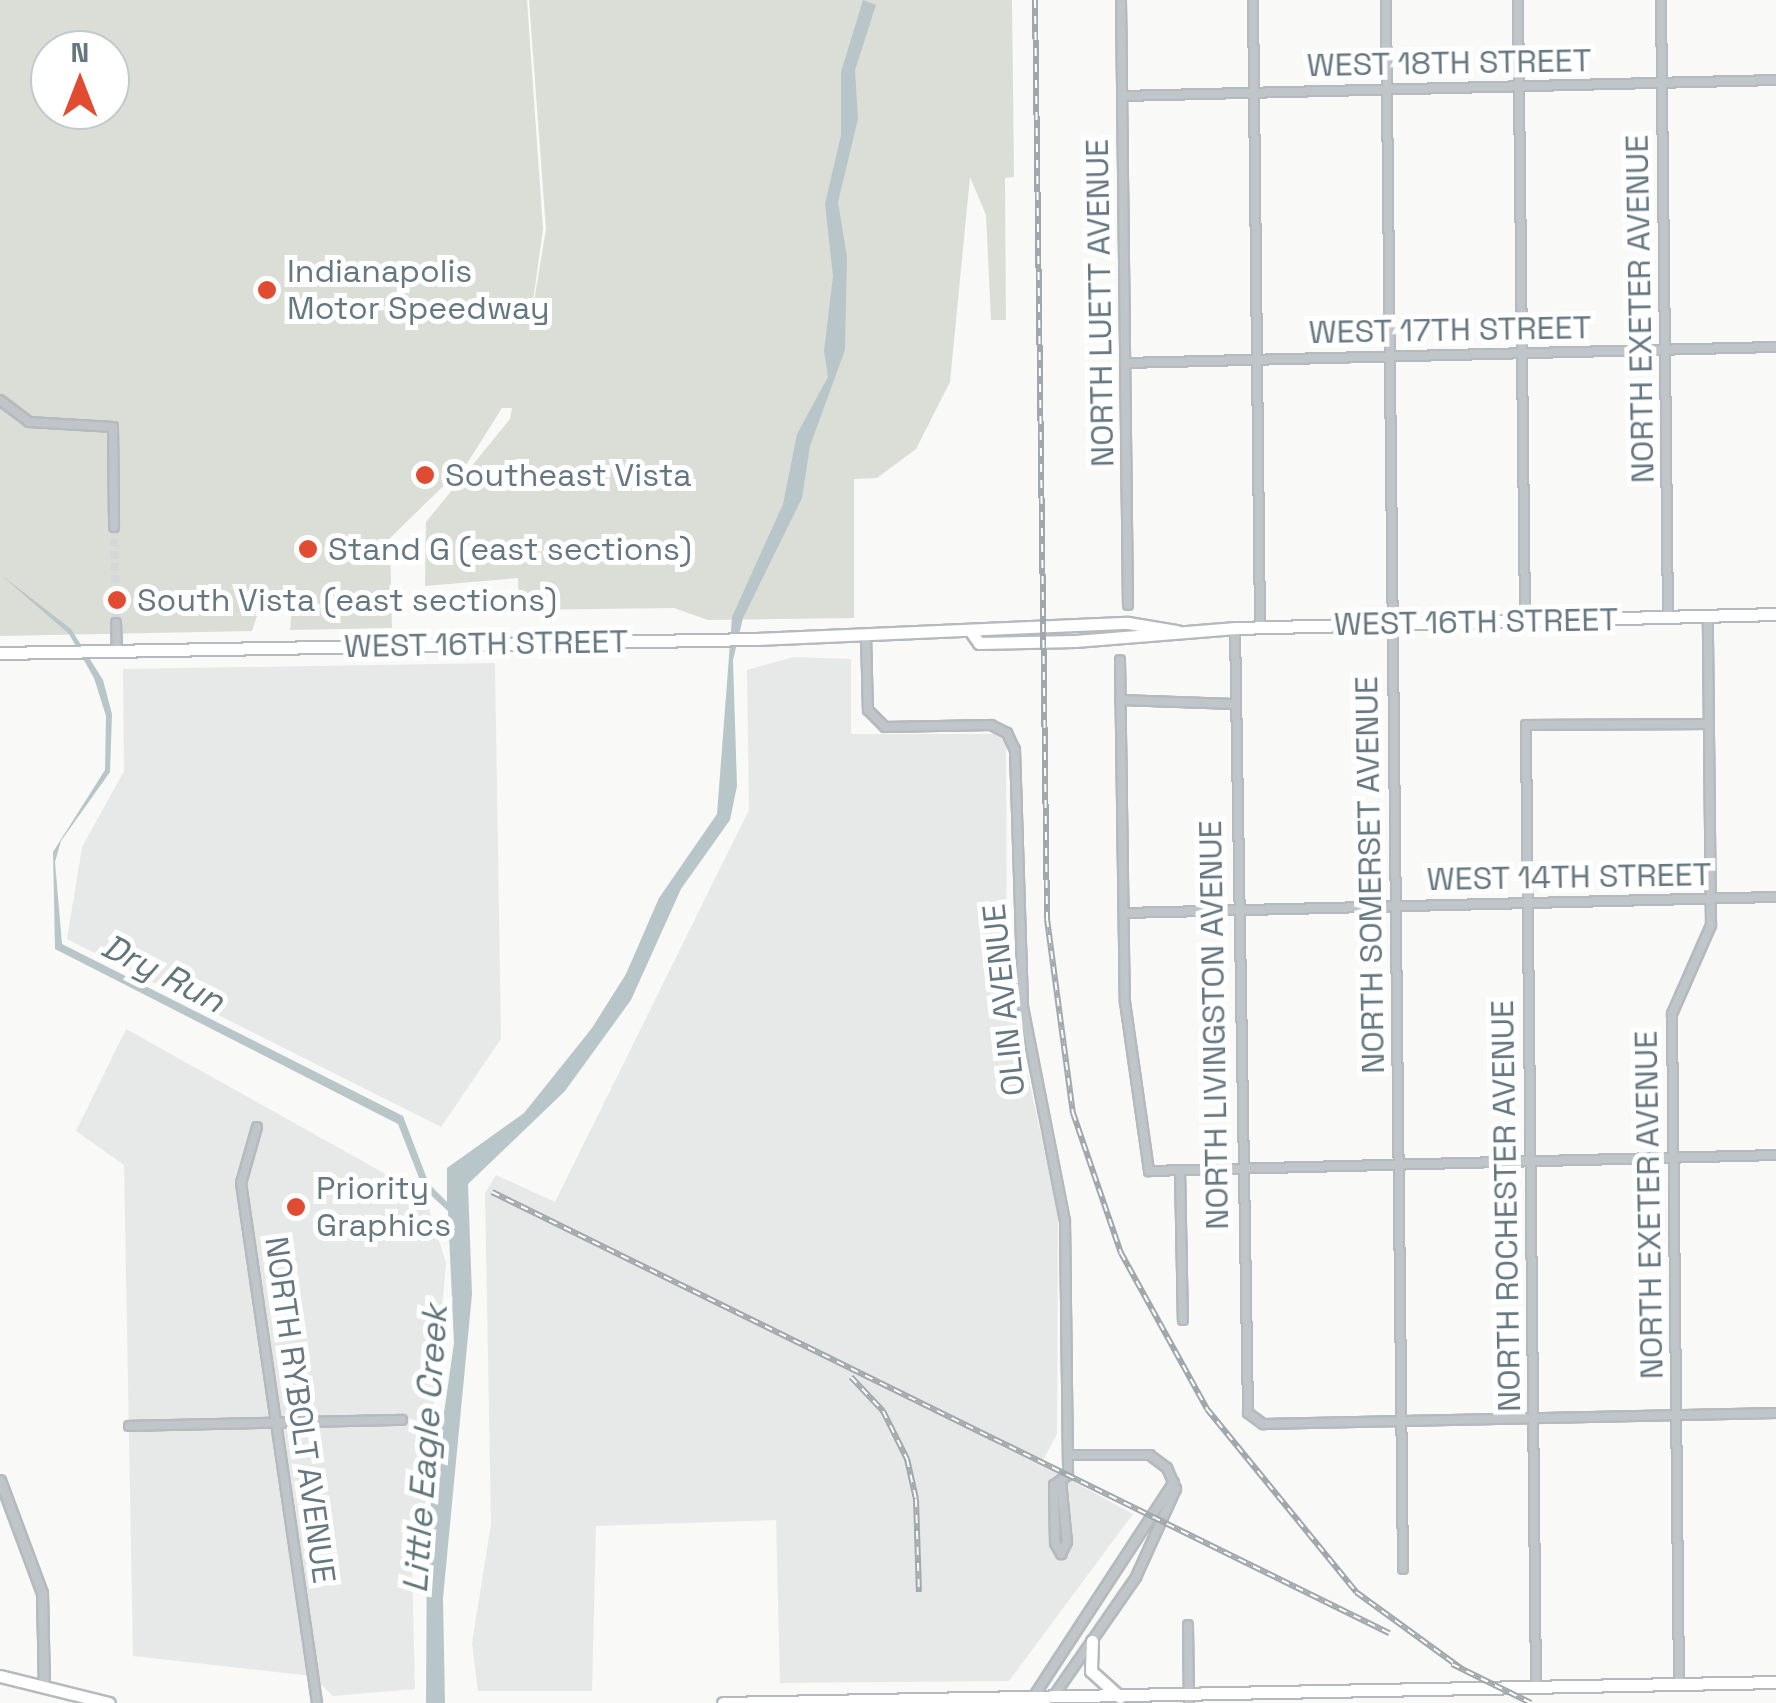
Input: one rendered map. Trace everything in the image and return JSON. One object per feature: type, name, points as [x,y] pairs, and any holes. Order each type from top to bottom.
[{"type":"main road","name":"WEST 16TH STREET","points":[[0,654],[972,634],[980,627],[1128,623],[1176,631],[1776,614]]},
{"type":"main road","points":[[1092,1641],[1091,1670],[1120,1696]]},
{"type":"main road","points":[[0,1676],[109,1703]]},
{"type":"main road","points":[[723,1703],[975,1702],[1120,1696],[1319,1698],[1449,1689],[1776,1682]]},
{"type":"street","name":"NORTH LUETT AVENUE","points":[[1121,0],[1128,604]]},
{"type":"street","points":[[1253,0],[1260,627]]},
{"type":"street","name":"NORTH SOMERSET AVENUE","points":[[1386,0],[1404,1569]]},
{"type":"street","points":[[1518,0],[1524,620]]},
{"type":"street","name":"NORTH EXETER AVENUE","points":[[1662,0],[1668,617]]},
{"type":"street","name":"WEST 18TH STREET","points":[[1122,96],[1776,80]]},
{"type":"street","name":"WEST 17TH STREET","points":[[1126,363],[1776,347]]},
{"type":"street","points":[[0,400],[29,422],[113,427],[114,527]]},
{"type":"street","name":"NORTH EXETER AVENUE","points":[[1679,1684],[1673,1008],[1706,950],[1712,899],[1708,616]]},
{"type":"street","points":[[116,623],[116,652]]},
{"type":"street","name":"NORTH LIVINGSTON AVENUE","points":[[1234,628],[1244,1402],[1252,1419],[1264,1424],[1401,1422]]},
{"type":"street","name":"OLIN AVENUE","points":[[866,636],[868,710],[885,727],[991,725],[1014,744],[1022,993],[1064,1210],[1068,1475],[1054,1485],[1055,1543],[1061,1554],[1067,1535],[1060,1481]]},
{"type":"street","points":[[1120,660],[1128,1032],[1149,1171],[1776,1156]]},
{"type":"street","points":[[1120,700],[1234,704]]},
{"type":"street","name":"NORTH ROCHESTER AVENUE","points":[[1536,1687],[1526,725],[1709,724]]},
{"type":"street","name":"WEST 14TH STREET","points":[[1124,913],[1776,897]]},
{"type":"street","name":"NORTH RYBOLT AVENUE","points":[[258,1127],[241,1184],[317,1703]]},
{"type":"street","points":[[1180,1170],[1183,1320]]},
{"type":"street","points":[[1401,1422],[1776,1413]]},
{"type":"street","points":[[129,1426],[402,1420]]},
{"type":"street","points":[[1051,1700],[1136,1577],[1176,1489],[1150,1455],[1068,1455]]},
{"type":"street","points":[[0,1480],[42,1593],[44,1687]]},
{"type":"street","points":[[1031,1701],[1174,1482]]},
{"type":"street","points":[[1188,1625],[1188,1699]]},
{"type":"street","points":[[1449,1689],[1449,1703]]},
{"type":"shaded area","points":[[0,0],[527,0],[543,229],[528,338],[546,229],[529,0],[1012,0],[1014,177],[1005,178],[1006,320],[991,320],[986,215],[970,177],[950,382],[916,449],[877,478],[854,479],[854,618],[708,620],[674,608],[519,610],[518,578],[425,586],[426,522],[510,419],[512,408],[502,408],[468,462],[390,538],[392,628],[290,630],[293,594],[261,604],[252,631],[0,636]]},
{"type":"shaded area","points":[[863,0],[876,5],[855,70],[858,119],[838,202],[847,257],[845,350],[810,446],[802,498],[743,618],[733,660],[737,786],[730,820],[681,889],[631,1000],[565,1091],[468,1184],[472,1294],[443,1598],[445,1703],[426,1703],[427,1532],[454,1343],[448,1211],[423,1188],[398,1124],[55,949],[53,852],[105,770],[106,716],[94,678],[69,634],[0,574],[71,629],[103,680],[112,714],[110,772],[61,841],[55,862],[62,944],[403,1116],[429,1184],[447,1202],[447,1168],[524,1113],[592,1028],[626,974],[659,898],[717,814],[732,617],[783,504],[797,434],[828,377],[824,351],[833,276],[825,204],[841,135],[841,72]]},
{"type":"shaded area","points":[[794,657],[851,659],[851,734],[997,734],[1006,744],[1007,979],[1058,1213],[1057,1434],[1041,1464],[1133,1514],[1009,1681],[780,1683],[776,1520],[596,1526],[592,1691],[478,1691],[472,1643],[491,1524],[485,1193],[496,1175],[555,1202],[749,810],[747,670]]},
{"type":"shaded area","points":[[495,663],[501,1039],[441,1127],[67,939],[82,847],[124,771],[123,669]]},
{"type":"shaded area","points":[[126,1029],[425,1196],[446,1263],[425,1509],[411,1523],[415,1689],[333,1696],[312,1676],[133,1656],[124,1165],[76,1131]]},
{"type":"tunnel","points":[[114,527],[116,623]]},
{"type":"railway","points":[[1035,0],[1047,919],[1073,1113],[1121,1253],[1207,1409],[1356,1592],[1462,1669]]},
{"type":"railway","points":[[492,1192],[1389,1633]]},
{"type":"railway","points":[[851,1377],[883,1411],[907,1459],[916,1499],[919,1592]]},
{"type":"railway","points":[[1452,1664],[1531,1703]]},
{"type":"place","name":"Indianapolis Motor Speedway","points":[[267,290]]},
{"type":"place","name":"Southeast Vista","points":[[425,475]]},
{"type":"place","name":"Stand G (east sections)","points":[[308,549]]},
{"type":"place","name":"South Vista (east sections)","points":[[117,600]]},
{"type":"place","name":"Priority Graphics","points":[[296,1207]]},
{"type":"water label","name":"Dry Run","points":[[163,973]]},
{"type":"water label","name":"Little Eagle Creek","points":[[425,1449]]}]
